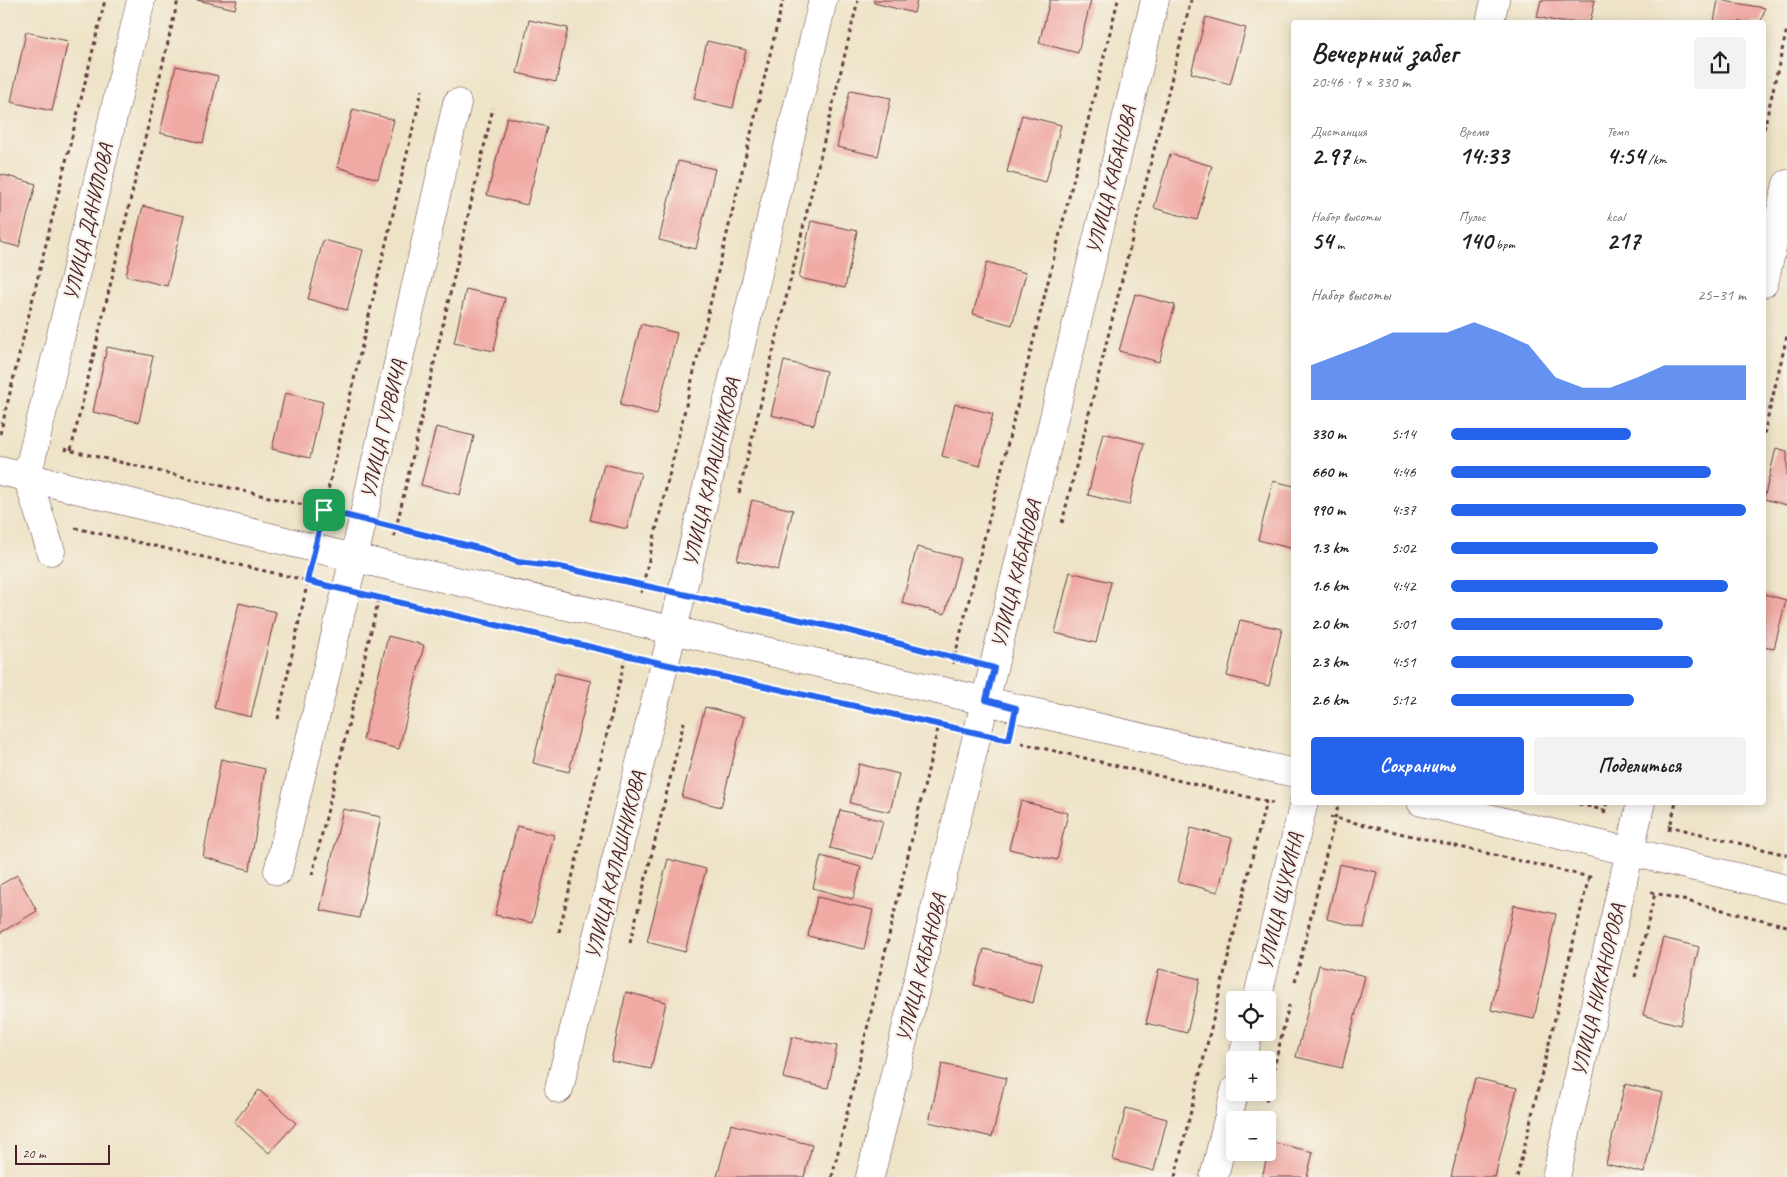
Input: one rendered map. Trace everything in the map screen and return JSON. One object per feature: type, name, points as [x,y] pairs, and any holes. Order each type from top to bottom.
[{"type":"street","name":"УЛИЦА ДАНИЛОВА","points":[[27,477],[140,0]]},
{"type":"street","name":"УЛИЦА КАЛАШНИКОВА","points":[[559,1089],[673,630],[823,0]]},
{"type":"street","name":"УЛИЦА КАБАНОВА","points":[[870,1177],[1155,0]]},
{"type":"street","points":[[1490,20],[1495,0]]},
{"type":"street","name":"УЛИЦА ГУРВИЧА","points":[[278,872],[354,558],[457,103]]},
{"type":"street","points":[[1766,274],[1787,184]]},
{"type":"street","points":[[0,472],[27,477],[387,566],[986,700],[1284,771]]},
{"type":"street","points":[[27,477],[51,551]]},
{"type":"street","points":[[1434,805],[1787,889]]},
{"type":"street","name":"УЛИЦА ЩУКИНА","points":[[1259,991],[1303,806]]},
{"type":"street","name":"УЛИЦА НИКАНОРОВА","points":[[1556,1177],[1639,810]]},
{"type":"street","points":[[1214,1177],[1232,1101]]},
{"type":"path","points":[[0,434],[105,0]]},
{"type":"path","points":[[71,450],[178,0]]},
{"type":"path","points":[[559,932],[783,0]]},
{"type":"path","points":[[832,1177],[946,692],[1118,0]]},
{"type":"path","points":[[1062,524],[1192,0]]},
{"type":"path","points":[[1766,120],[1787,29]]},
{"type":"path","points":[[278,719],[314,548],[422,90]]},
{"type":"path","points":[[312,876],[396,528],[493,108]]},
{"type":"path","points":[[1766,425],[1787,336]]},
{"type":"path","points":[[35,444],[71,450],[362,519],[482,549],[518,562]]},
{"type":"path","points":[[41,520],[664,664],[939,724],[1266,801],[1291,804]]},
{"type":"path","points":[[525,564],[560,567],[846,630],[994,668]]},
{"type":"path","points":[[1175,1177],[1266,801],[1284,771]]},
{"type":"path","points":[[1294,988],[1338,805]]},
{"type":"path","points":[[1582,805],[1605,811],[1639,810],[1787,855]]},
{"type":"path","points":[[1517,1177],[1606,805]]},
{"type":"path","points":[[1303,806],[1335,818],[1589,877],[1787,926]]},
{"type":"path","points":[[1264,1111],[1291,997]]},
{"type":"building","points":[[197,0],[237,0],[235,9]]},
{"type":"building","points":[[874,0],[917,0],[914,13],[874,3]]},
{"type":"building","points":[[1050,0],[1091,0],[1078,53],[1039,43]]},
{"type":"building","points":[[1541,0],[1595,0],[1590,20],[1551,20],[1537,17]]},
{"type":"building","points":[[1718,0],[1765,8],[1762,20],[1714,20]]},
{"type":"building","points":[[1206,17],[1246,28],[1230,84],[1191,73]]},
{"type":"building","points":[[529,20],[568,28],[556,82],[517,73]]},
{"type":"building","points":[[26,32],[68,41],[52,111],[11,102]]},
{"type":"building","points":[[707,41],[746,50],[733,108],[694,99]]},
{"type":"building","points":[[176,66],[218,76],[203,143],[160,133]]},
{"type":"building","points":[[850,90],[891,98],[878,156],[837,147]]},
{"type":"building","points":[[353,109],[394,120],[378,179],[337,167]]},
{"type":"building","points":[[1022,115],[1061,125],[1046,182],[1007,172]]},
{"type":"building","points":[[507,117],[547,127],[527,205],[487,195]]},
{"type":"building","points":[[1170,154],[1212,166],[1197,220],[1154,208]]},
{"type":"building","points":[[678,161],[715,169],[696,249],[659,240]]},
{"type":"building","points":[[0,174],[36,184],[19,247],[0,242]]},
{"type":"building","points":[[143,206],[184,216],[167,286],[126,276]]},
{"type":"building","points":[[811,221],[857,231],[845,288],[799,278]]},
{"type":"building","points":[[323,240],[363,250],[347,310],[308,299]]},
{"type":"building","points":[[987,262],[1026,273],[1012,325],[973,314]]},
{"type":"building","points":[[466,289],[505,298],[494,351],[454,343]]},
{"type":"building","points":[[1135,294],[1175,305],[1159,362],[1119,351]]},
{"type":"building","points":[[641,324],[677,333],[657,414],[620,405]]},
{"type":"building","points":[[107,347],[153,356],[139,422],[93,412]]},
{"type":"building","points":[[784,361],[826,371],[814,425],[771,415]]},
{"type":"building","points":[[285,393],[323,402],[310,458],[272,449]]},
{"type":"building","points":[[955,404],[993,414],[980,466],[942,456]]},
{"type":"building","points":[[436,427],[474,436],[460,495],[421,485]]},
{"type":"building","points":[[1103,433],[1144,443],[1129,505],[1088,495]]},
{"type":"building","points":[[1776,448],[1787,451],[1787,505],[1766,500],[1766,490]]},
{"type":"building","points":[[604,464],[641,473],[627,529],[590,520]]},
{"type":"building","points":[[1273,481],[1291,485],[1291,548],[1258,540]]},
{"type":"building","points":[[752,500],[793,510],[778,570],[737,560]]},
{"type":"building","points":[[917,547],[960,558],[945,614],[902,603]]},
{"type":"building","points":[[1070,572],[1111,582],[1096,643],[1055,633]]},
{"type":"building","points":[[1766,595],[1786,600],[1774,649],[1766,647]]},
{"type":"building","points":[[239,603],[276,612],[251,717],[214,708]]},
{"type":"building","points":[[1240,620],[1282,629],[1269,686],[1227,676]]},
{"type":"building","points":[[388,636],[424,645],[399,749],[363,740]]},
{"type":"building","points":[[555,673],[591,681],[569,772],[533,763]]},
{"type":"building","points":[[705,707],[744,717],[721,807],[682,797]]},
{"type":"building","points":[[221,759],[265,769],[250,870],[203,857]]},
{"type":"building","points":[[859,764],[899,774],[890,812],[850,803]]},
{"type":"building","points":[[1021,801],[1068,813],[1057,860],[1009,849]]},
{"type":"building","points":[[343,809],[381,817],[359,918],[320,910]]},
{"type":"building","points":[[840,810],[883,821],[873,859],[830,848]]},
{"type":"building","points":[[517,826],[554,835],[532,923],[495,915]]},
{"type":"building","points":[[1191,828],[1232,838],[1218,892],[1178,882]]},
{"type":"building","points":[[821,856],[861,867],[853,899],[813,888]]},
{"type":"building","points":[[668,859],[706,869],[685,952],[647,942]]},
{"type":"building","points":[[1339,864],[1377,872],[1364,928],[1327,919]]},
{"type":"building","points":[[17,875],[37,911],[0,933],[0,885]]},
{"type":"building","points":[[817,897],[873,910],[864,949],[808,936]]},
{"type":"building","points":[[1514,905],[1556,914],[1534,1019],[1491,1010]]},
{"type":"building","points":[[1663,938],[1699,947],[1680,1025],[1643,1015]]},
{"type":"building","points":[[984,949],[1042,963],[1033,1003],[974,985]]},
{"type":"building","points":[[1319,965],[1365,976],[1342,1068],[1296,1057]]},
{"type":"building","points":[[1159,969],[1200,979],[1187,1033],[1146,1023]]},
{"type":"building","points":[[626,992],[666,1002],[651,1069],[611,1061]]},
{"type":"building","points":[[792,1037],[837,1046],[828,1088],[783,1078]]},
{"type":"building","points":[[942,1064],[1006,1078],[992,1137],[929,1122]]},
{"type":"building","points":[[1475,1078],[1517,1088],[1495,1177],[1451,1177]]},
{"type":"building","points":[[1625,1084],[1663,1093],[1644,1173],[1606,1164]]},
{"type":"building","points":[[259,1090],[296,1123],[269,1153],[234,1122]]},
{"type":"building","points":[[1126,1108],[1167,1119],[1154,1171],[1113,1160]]},
{"type":"building","points":[[731,1124],[812,1145],[804,1177],[717,1177]]},
{"type":"building","points":[[1276,1143],[1313,1152],[1307,1177],[1262,1177],[1266,1161],[1276,1161]]},
{"type":"route","points":[[324,510],[482,549],[518,562],[560,567],[846,630],[994,668],[986,700],[1016,708],[1009,740],[664,664],[307,581],[324,510]]}]
